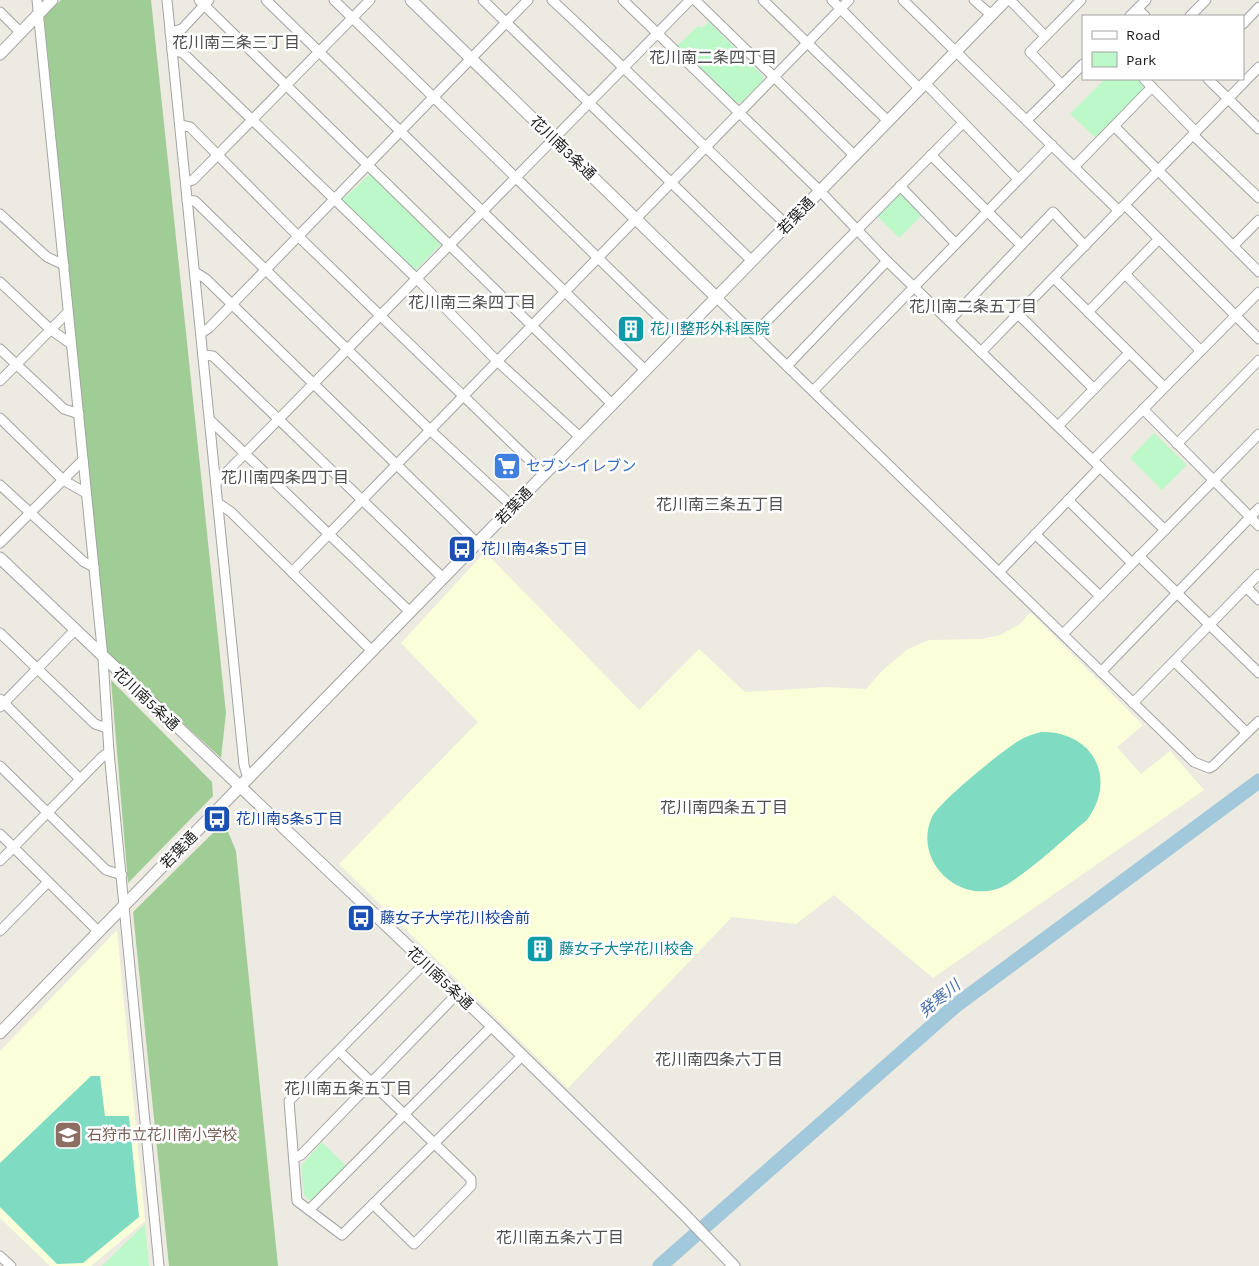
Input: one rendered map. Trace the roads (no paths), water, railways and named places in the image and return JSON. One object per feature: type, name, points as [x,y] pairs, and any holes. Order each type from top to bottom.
[{"type":"street","points":[[37,0],[103,658],[109,752],[159,1266]]},
{"type":"street","points":[[0,54],[52,0]]},
{"type":"street","points":[[167,0],[244,765],[244,783]]},
{"type":"street","points":[[266,0],[484,210],[564,292],[645,370]]},
{"type":"street","points":[[334,0],[432,98],[517,177],[678,336]]},
{"type":"street","points":[[186,182],[193,180],[370,0]]},
{"type":"street","name":"花川南3条通","points":[[410,0],[716,297]]},
{"type":"street","points":[[483,0],[752,260]]},
{"type":"street","points":[[201,333],[209,328],[232,305],[528,0]]},
{"type":"street","points":[[552,0],[625,67],[704,148],[787,225]]},
{"type":"street","points":[[624,0],[820,191],[913,286],[1165,530]]},
{"type":"street","points":[[216,483],[690,0]]},
{"type":"street","points":[[695,0],[855,156]]},
{"type":"street","points":[[763,0],[888,121]]},
{"type":"street","points":[[832,0],[962,123],[1018,180]]},
{"type":"street","points":[[292,572],[849,0]]},
{"type":"street","points":[[903,0],[1074,166],[1159,239],[1259,339]]},
{"type":"street","points":[[974,0],[991,16]]},
{"type":"street","name":"若葉通","points":[[0,1033],[1006,0]]},
{"type":"street","points":[[1010,0],[1045,36]]},
{"type":"street","points":[[1062,85],[1030,52],[1081,0]]},
{"type":"street","points":[[1131,15],[1146,0]]},
{"type":"street","points":[[1191,15],[1206,0]]},
{"type":"street","points":[[170,32],[182,29],[204,2],[285,86],[612,404]]},
{"type":"street","points":[[1244,23],[1259,7]]},
{"type":"street","points":[[1137,9],[1144,15]]},
{"type":"street","points":[[0,12],[21,33]]},
{"type":"street","points":[[172,50],[183,53],[333,200],[417,279],[497,361],[580,438]]},
{"type":"street","points":[[1026,120],[1082,65]]},
{"type":"street","points":[[981,352],[1259,67]]},
{"type":"street","points":[[1145,80],[1194,133],[1259,198]]},
{"type":"street","points":[[1209,80],[1259,130]]},
{"type":"street","points":[[1074,166],[1152,88]]},
{"type":"street","points":[[754,334],[962,123]]},
{"type":"street","points":[[180,125],[190,127],[298,236],[544,474]]},
{"type":"street","points":[[1114,126],[1259,272]]},
{"type":"street","points":[[812,391],[1052,145]]},
{"type":"street","points":[[931,155],[1021,245]]},
{"type":"street","points":[[900,186],[956,243]]},
{"type":"street","points":[[187,200],[195,201],[430,430],[513,506]]},
{"type":"street","points":[[949,321],[1053,212],[1085,246]]},
{"type":"street","points":[[0,215],[47,257],[64,265]]},
{"type":"street","points":[[1233,246],[1259,220]]},
{"type":"street","points":[[1088,312],[1159,239]]},
{"type":"street","points":[[787,366],[888,261]]},
{"type":"street","points":[[195,272],[397,463],[477,543]]},
{"type":"street","points":[[1125,274],[1200,350]]},
{"type":"street","points":[[1054,278],[1164,387]]},
{"type":"street","points":[[0,282],[50,329],[72,344]]},
{"type":"street","points":[[1093,460],[1259,292]]},
{"type":"street","points":[[716,297],[1194,762],[1208,768],[1220,761],[1259,721]]},
{"type":"street","points":[[0,381],[68,312]]},
{"type":"street","points":[[1018,314],[1094,389]]},
{"type":"street","points":[[0,349],[64,409],[78,414]]},
{"type":"street","points":[[1058,426],[1130,352]]},
{"type":"street","points":[[203,355],[213,356],[443,578]]},
{"type":"street","points":[[1177,444],[1259,360]]},
{"type":"street","points":[[1142,409],[1259,526]]},
{"type":"street","points":[[0,418],[63,480],[86,493]]},
{"type":"street","points":[[210,420],[410,612]]},
{"type":"street","points":[[1063,634],[1259,434]]},
{"type":"street","points":[[0,543],[83,460]]},
{"type":"street","points":[[999,572],[1100,467]]},
{"type":"street","points":[[0,485],[84,562],[94,567]]},
{"type":"street","points":[[1068,500],[1132,563]]},
{"type":"street","points":[[218,503],[231,512],[372,652]]},
{"type":"street","points":[[1101,672],[1259,508]]},
{"type":"street","points":[[1035,534],[1100,596]]},
{"type":"street","points":[[1139,556],[1259,673]]},
{"type":"street","name":"花川南5条通","points":[[0,558],[103,658],[244,783],[424,964],[492,1026],[683,1213],[720,1250],[733,1266]]},
{"type":"street","points":[[1133,703],[1259,574]]},
{"type":"street","points":[[1246,587],[1259,600]]},
{"type":"street","points":[[74,630],[38,669],[1,703],[80,779]]},
{"type":"street","points":[[0,633],[95,724],[107,728]]},
{"type":"street","points":[[1174,660],[1247,734]]},
{"type":"street","points":[[0,861],[109,752]]},
{"type":"street","points":[[0,766],[106,870],[122,875]]},
{"type":"street","points":[[0,834],[99,932]]},
{"type":"street","points":[[0,931],[48,882]]},
{"type":"street","points":[[424,964],[289,1101],[297,1201],[342,1235],[522,1056]]},
{"type":"street","points":[[294,1158],[301,1155],[457,994]]},
{"type":"street","points":[[309,1210],[492,1026]]},
{"type":"street","points":[[339,1051],[472,1179],[471,1186],[414,1244],[373,1204]]},
{"type":"street","points":[[0,1257],[11,1266]]},
{"type":"waterway","name":"発寒川","points":[[660,1266],[955,1006],[1259,781]]},
{"type":"place","name":"花川整形外科医院","points":[[631,329]]},
{"type":"place","name":"セブン-イレブン","points":[[507,466]]},
{"type":"place","name":"花川南4条5丁目","points":[[462,549]]},
{"type":"place","name":"花川南5条5丁目","points":[[217,819]]},
{"type":"place","name":"藤女子大学花川校舎前","points":[[361,918]]},
{"type":"place","name":"藤女子大学花川校舎","points":[[540,949]]},
{"type":"place","name":"石狩市立花川南小学校","points":[[68,1135]]},
{"type":"district","name":"花川南三条三丁目","points":[[236,42]]},
{"type":"district","name":"花川南二条四丁目","points":[[713,57]]},
{"type":"district","name":"花川南三条四丁目","points":[[472,302]]},
{"type":"district","name":"花川南二条五丁目","points":[[973,306]]},
{"type":"district","name":"花川南四条四丁目","points":[[285,477]]},
{"type":"district","name":"花川南三条五丁目","points":[[720,504]]},
{"type":"district","name":"花川南四条五丁目","points":[[724,807]]},
{"type":"district","name":"花川南四条六丁目","points":[[719,1059]]},
{"type":"district","name":"花川南五条五丁目","points":[[348,1088]]},
{"type":"district","name":"花川南五条六丁目","points":[[560,1237]]}]
